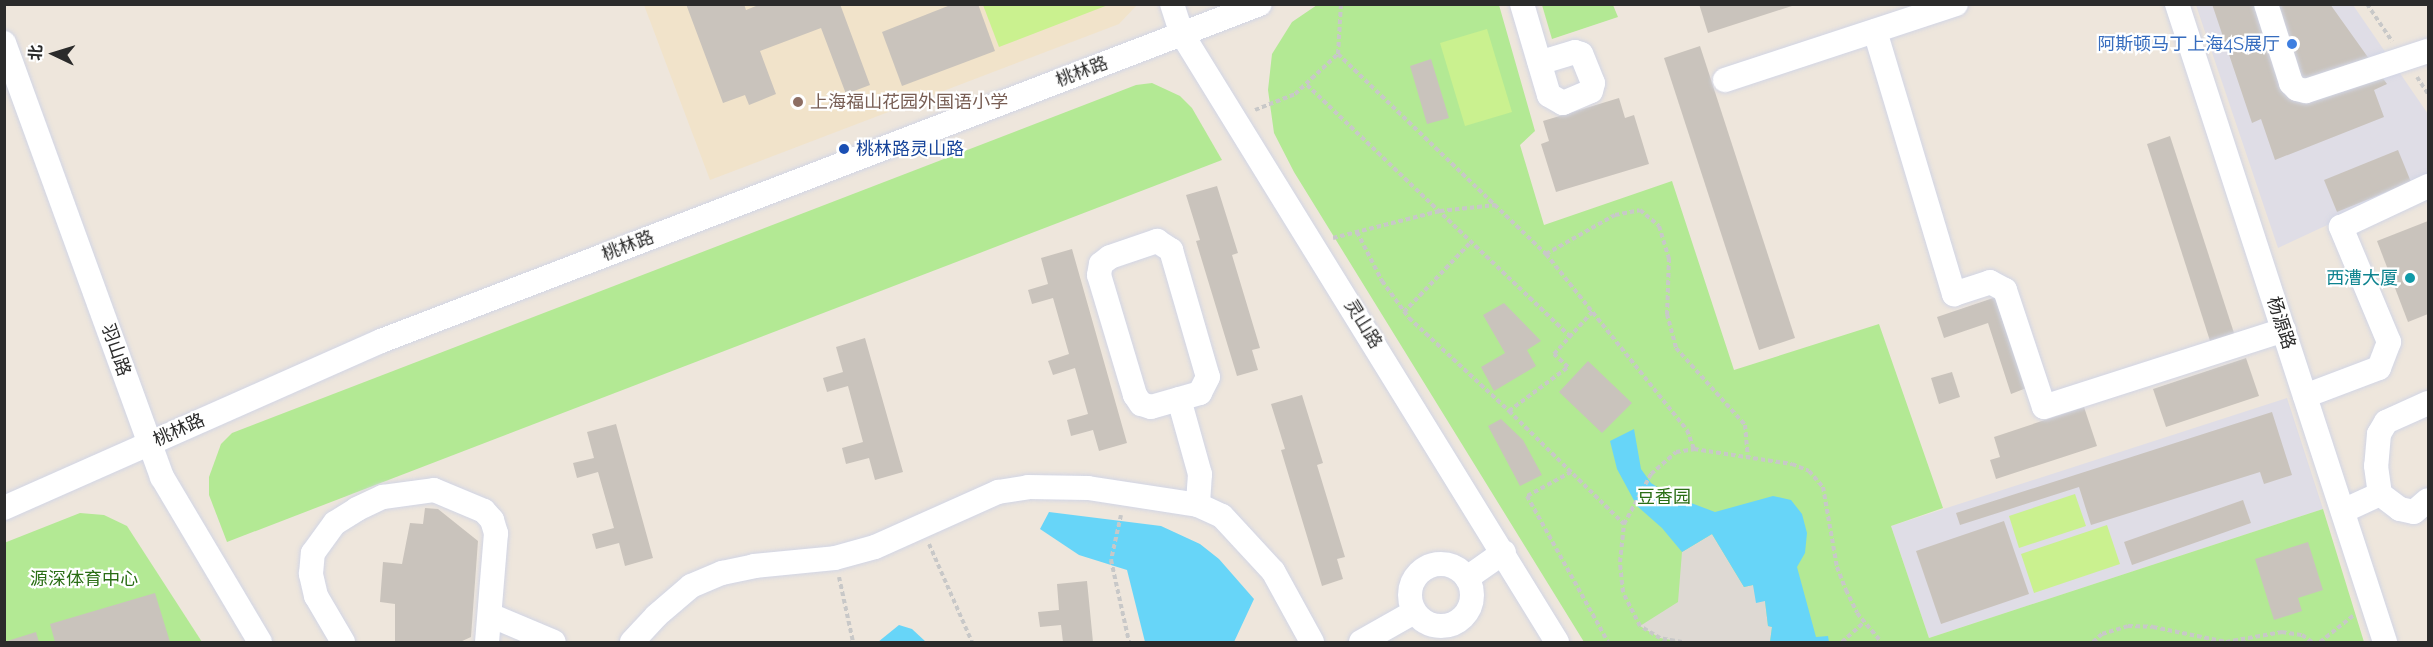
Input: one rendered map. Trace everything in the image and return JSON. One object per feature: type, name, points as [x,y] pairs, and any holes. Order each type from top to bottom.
[{"type":"street","name":"灵山路","points":[[1172,4],[1182,34],[1504,552],[1557,642]]},
{"type":"street","name":"桃林路","points":[[4,507],[381,341],[1260,4]]},
{"type":"street","points":[[1522,4],[1540,63]]},
{"type":"street","points":[[1725,80],[1956,4]]},
{"type":"street","name":"杨源路","points":[[2177,4],[2385,642]]},
{"type":"street","points":[[2266,4],[2291,83],[2297,89],[2306,91],[2428,51]]},
{"type":"street","points":[[1875,31],[1954,294],[1990,282],[2005,290],[2044,407],[2284,330]]},
{"type":"street","name":"羽山路","points":[[4,43],[148,444],[178,509],[260,642]]},
{"type":"street","points":[[2305,396],[2379,368],[2389,342],[2341,227],[2428,186]]},
{"type":"street","points":[[1157,241],[1171,250],[1208,377],[1200,393],[1179,399],[1151,407],[1141,404],[1099,275],[1101,264],[1110,257],[1157,241]]},
{"type":"street","points":[[1179,399],[1200,474],[1198,504]]},
{"type":"street","points":[[2428,403],[2394,416],[2379,434],[2376,466],[2380,494],[2400,509],[2414,512],[2428,500]]},
{"type":"street","points":[[632,642],[656,616],[691,586],[722,573],[754,566],[834,558],[922,526],[998,492],[1028,487],[1088,488],[1198,504],[1228,521],[1273,572],[1312,642]]},
{"type":"street","points":[[343,642],[316,596],[311,574],[313,553],[335,523],[350,513],[383,497],[434,490],[459,498],[484,511],[492,520],[496,533],[487,642]]},
{"type":"street","points":[[2343,511],[2380,494]]},
{"type":"street","points":[[1467,578],[1504,552]]},
{"type":"street","points":[[1450,565],[1467,578],[1471,587],[1470,607],[1458,622],[1439,627],[1429,625],[1414,612],[1409,591],[1419,572],[1429,566],[1450,565]]},
{"type":"street","points":[[1361,642],[1414,612]]},
{"type":"street","points":[[490,615],[554,642]]},
{"type":"path","points":[[1234,117],[1295,94],[1338,54],[1341,4]]},
{"type":"path","points":[[1338,54],[1546,254],[1593,311],[1667,409],[1687,430],[1694,449]]},
{"type":"path","points":[[1307,85],[1570,336]]},
{"type":"path","points":[[1312,243],[1440,211],[1496,205]]},
{"type":"path","points":[[1546,254],[1615,214],[1640,210],[1659,226],[1669,258],[1667,314],[1676,348],[1745,425],[1748,457]]},
{"type":"path","points":[[1357,232],[1382,281],[1404,312],[1624,524]]},
{"type":"path","points":[[1404,312],[1472,242]]},
{"type":"path","points":[[1509,411],[1568,367],[1554,354],[1593,311]]},
{"type":"path","points":[[1682,642],[1660,638],[1640,626],[1623,592],[1620,562],[1624,524],[1632,505],[1651,474],[1676,452],[1694,449],[1800,467],[1823,487],[1837,567],[1864,622],[1881,642]]},
{"type":"path","points":[[1571,472],[1527,496],[1608,642]]},
{"type":"path","points":[[1121,516],[1112,544],[1112,570],[1129,642]]},
{"type":"path","points":[[922,526],[972,642]]},
{"type":"path","points":[[834,558],[853,642]]},
{"type":"path","points":[[2320,642],[2372,602]]},
{"type":"path","points":[[1842,642],[1864,622]]},
{"type":"path","points":[[2093,642],[2102,634],[2128,626],[2153,627],[2226,642],[2282,632],[2302,635],[2312,642]]},
{"type":"shaded area","name":"上海福山花园外国语小学","points":[[644,5],[1137,5],[1119,24],[710,180]]},
{"type":"shaded area","points":[[2196,5],[2353,5],[2428,114],[2428,178],[2278,248]]},
{"type":"shaded area","points":[[2287,398],[2323,509],[1929,638],[1891,526]]},
{"type":"shaded area","points":[[1712,534],[1744,587],[1753,585],[1765,601],[1768,626],[1772,627],[1770,642],[1682,642],[1660,638],[1640,626],[1678,602],[1682,552]]},
{"type":"green space","points":[[983,5],[1108,5],[999,47]]},
{"type":"green space","name":"豆香园","points":[[1317,5],[1499,5],[1535,131],[1520,145],[1544,225],[1672,181],[1734,370],[1879,324],[1943,508],[1891,526],[1929,638],[2323,509],[2364,642],[1584,642],[1294,172],[1274,133],[1268,90],[1272,54],[1292,22]]},
{"type":"green space","points":[[1542,5],[1613,5],[1618,17],[1552,39]]},
{"type":"green space","points":[[1487,29],[1512,112],[1465,126],[1440,43]]},
{"type":"green space","points":[[1152,83],[1180,96],[1192,108],[1222,160],[227,542],[209,495],[209,477],[221,444],[232,433],[1136,85]]},
{"type":"green space","points":[[2075,494],[2086,526],[2019,548],[2009,516]]},
{"type":"green space","name":"源深体育中心","points":[[80,513],[104,515],[127,526],[202,642],[5,642],[4,543]]},
{"type":"green space","points":[[2107,525],[2120,564],[2034,593],[2021,554]]},
{"type":"water","points":[[1634,429],[1641,469],[1651,483],[1670,495],[1715,512],[1773,496],[1791,500],[1802,514],[1807,533],[1805,553],[1797,567],[1816,637],[1828,636],[1829,642],[1770,642],[1772,627],[1768,626],[1765,601],[1756,603],[1753,585],[1744,587],[1712,534],[1682,552],[1662,528],[1637,506],[1617,469],[1610,441]]},
{"type":"water","points":[[1049,512],[1161,526],[1200,544],[1219,559],[1254,599],[1234,642],[1145,642],[1127,570],[1079,555],[1040,529]]},
{"type":"water","points":[[899,625],[912,629],[926,642],[878,642]]},
{"type":"building","points":[[686,4],[744,4],[746,10],[761,4],[840,4],[870,85],[846,94],[821,28],[760,51],[776,94],[749,105],[745,95],[723,103]]},
{"type":"building","points":[[953,4],[978,4],[995,51],[902,86],[882,32]]},
{"type":"building","points":[[1699,4],[1795,4],[1795,5],[1708,33]]},
{"type":"building","name":"阿斯顿马丁上海4S展厅","points":[[2212,4],[2330,4],[2387,84],[2374,90],[2384,117],[2275,160],[2261,119],[2252,123]]},
{"type":"building","points":[[1700,46],[1795,338],[1759,350],[1664,58]]},
{"type":"building","points":[[1431,59],[1449,118],[1427,124],[1410,66]]},
{"type":"building","points":[[1619,98],[1625,118],[1634,115],[1649,164],[1556,192],[1541,144],[1549,141],[1543,121]]},
{"type":"building","points":[[2170,136],[2235,336],[2211,344],[2147,144]]},
{"type":"building","points":[[2398,150],[2411,182],[2337,212],[2324,180]]},
{"type":"building","points":[[1217,186],[1238,253],[1232,255],[1260,348],[1252,350],[1258,370],[1237,376],[1196,241],[1200,240],[1186,195]]},
{"type":"building","name":"西漕大厦","points":[[2428,221],[2428,314],[2408,322],[2377,241]]},
{"type":"building","points":[[1072,249],[1127,443],[1099,451],[1093,430],[1071,436],[1067,420],[1088,414],[1075,368],[1053,375],[1048,361],[1069,354],[1053,298],[1032,304],[1028,290],[1048,284],[1041,258]]},
{"type":"building","points":[[1999,296],[2029,387],[2011,394],[1988,323],[1944,338],[1937,317]]},
{"type":"building","points":[[1504,303],[1541,341],[1527,350],[1536,366],[1494,391],[1481,367],[1505,353],[1483,315]]},
{"type":"building","points":[[865,338],[903,472],[875,480],[869,458],[846,464],[842,448],[863,442],[848,386],[827,392],[823,378],[843,372],[836,347]]},
{"type":"building","points":[[2246,358],[2259,396],[2166,427],[2153,389]]},
{"type":"building","points":[[1588,361],[1632,403],[1602,433],[1559,392]]},
{"type":"building","points":[[1952,372],[1960,397],[1939,404],[1931,378]]},
{"type":"building","points":[[1302,395],[1323,463],[1317,465],[1345,557],[1337,559],[1343,579],[1322,586],[1281,450],[1285,449],[1271,404]]},
{"type":"building","points":[[2084,407],[2097,446],[1996,479],[1990,460],[2000,457],[1994,437]]},
{"type":"building","points":[[2272,412],[2292,475],[2264,484],[2260,472],[2091,525],[2079,487],[1960,525],[1956,513]]},
{"type":"building","points":[[1501,419],[1523,440],[1542,475],[1520,486],[1488,426]]},
{"type":"building","points":[[616,424],[653,558],[625,566],[619,543],[596,549],[592,534],[614,528],[598,472],[577,478],[573,463],[594,458],[587,432]]},
{"type":"building","points":[[2243,500],[2251,523],[2132,565],[2124,542]]},
{"type":"building","points":[[425,508],[438,509],[478,541],[471,637],[460,642],[395,642],[395,604],[380,602],[383,562],[402,564],[410,523],[423,524]]},
{"type":"building","points":[[2004,521],[2029,594],[1941,624],[1916,551]]},
{"type":"building","points":[[2308,542],[2323,590],[2298,598],[2302,611],[2274,620],[2255,559]]},
{"type":"building","points":[[1087,581],[1093,642],[1063,642],[1061,625],[1040,627],[1038,612],[1059,610],[1057,584]]},
{"type":"building","points":[[155,593],[170,642],[55,642],[50,624]]},
{"type":"building","points":[[36,632],[39,642],[4,642]]},
{"type":"place","name":"阿斯顿马丁上海4S展厅","points":[[2292,44]]},
{"type":"place","name":"上海福山花园外国语小学","points":[[798,102]]},
{"type":"place","name":"桃林路灵山路","points":[[844,149]]},
{"type":"place","name":"西漕大厦","points":[[2410,278]]}]
